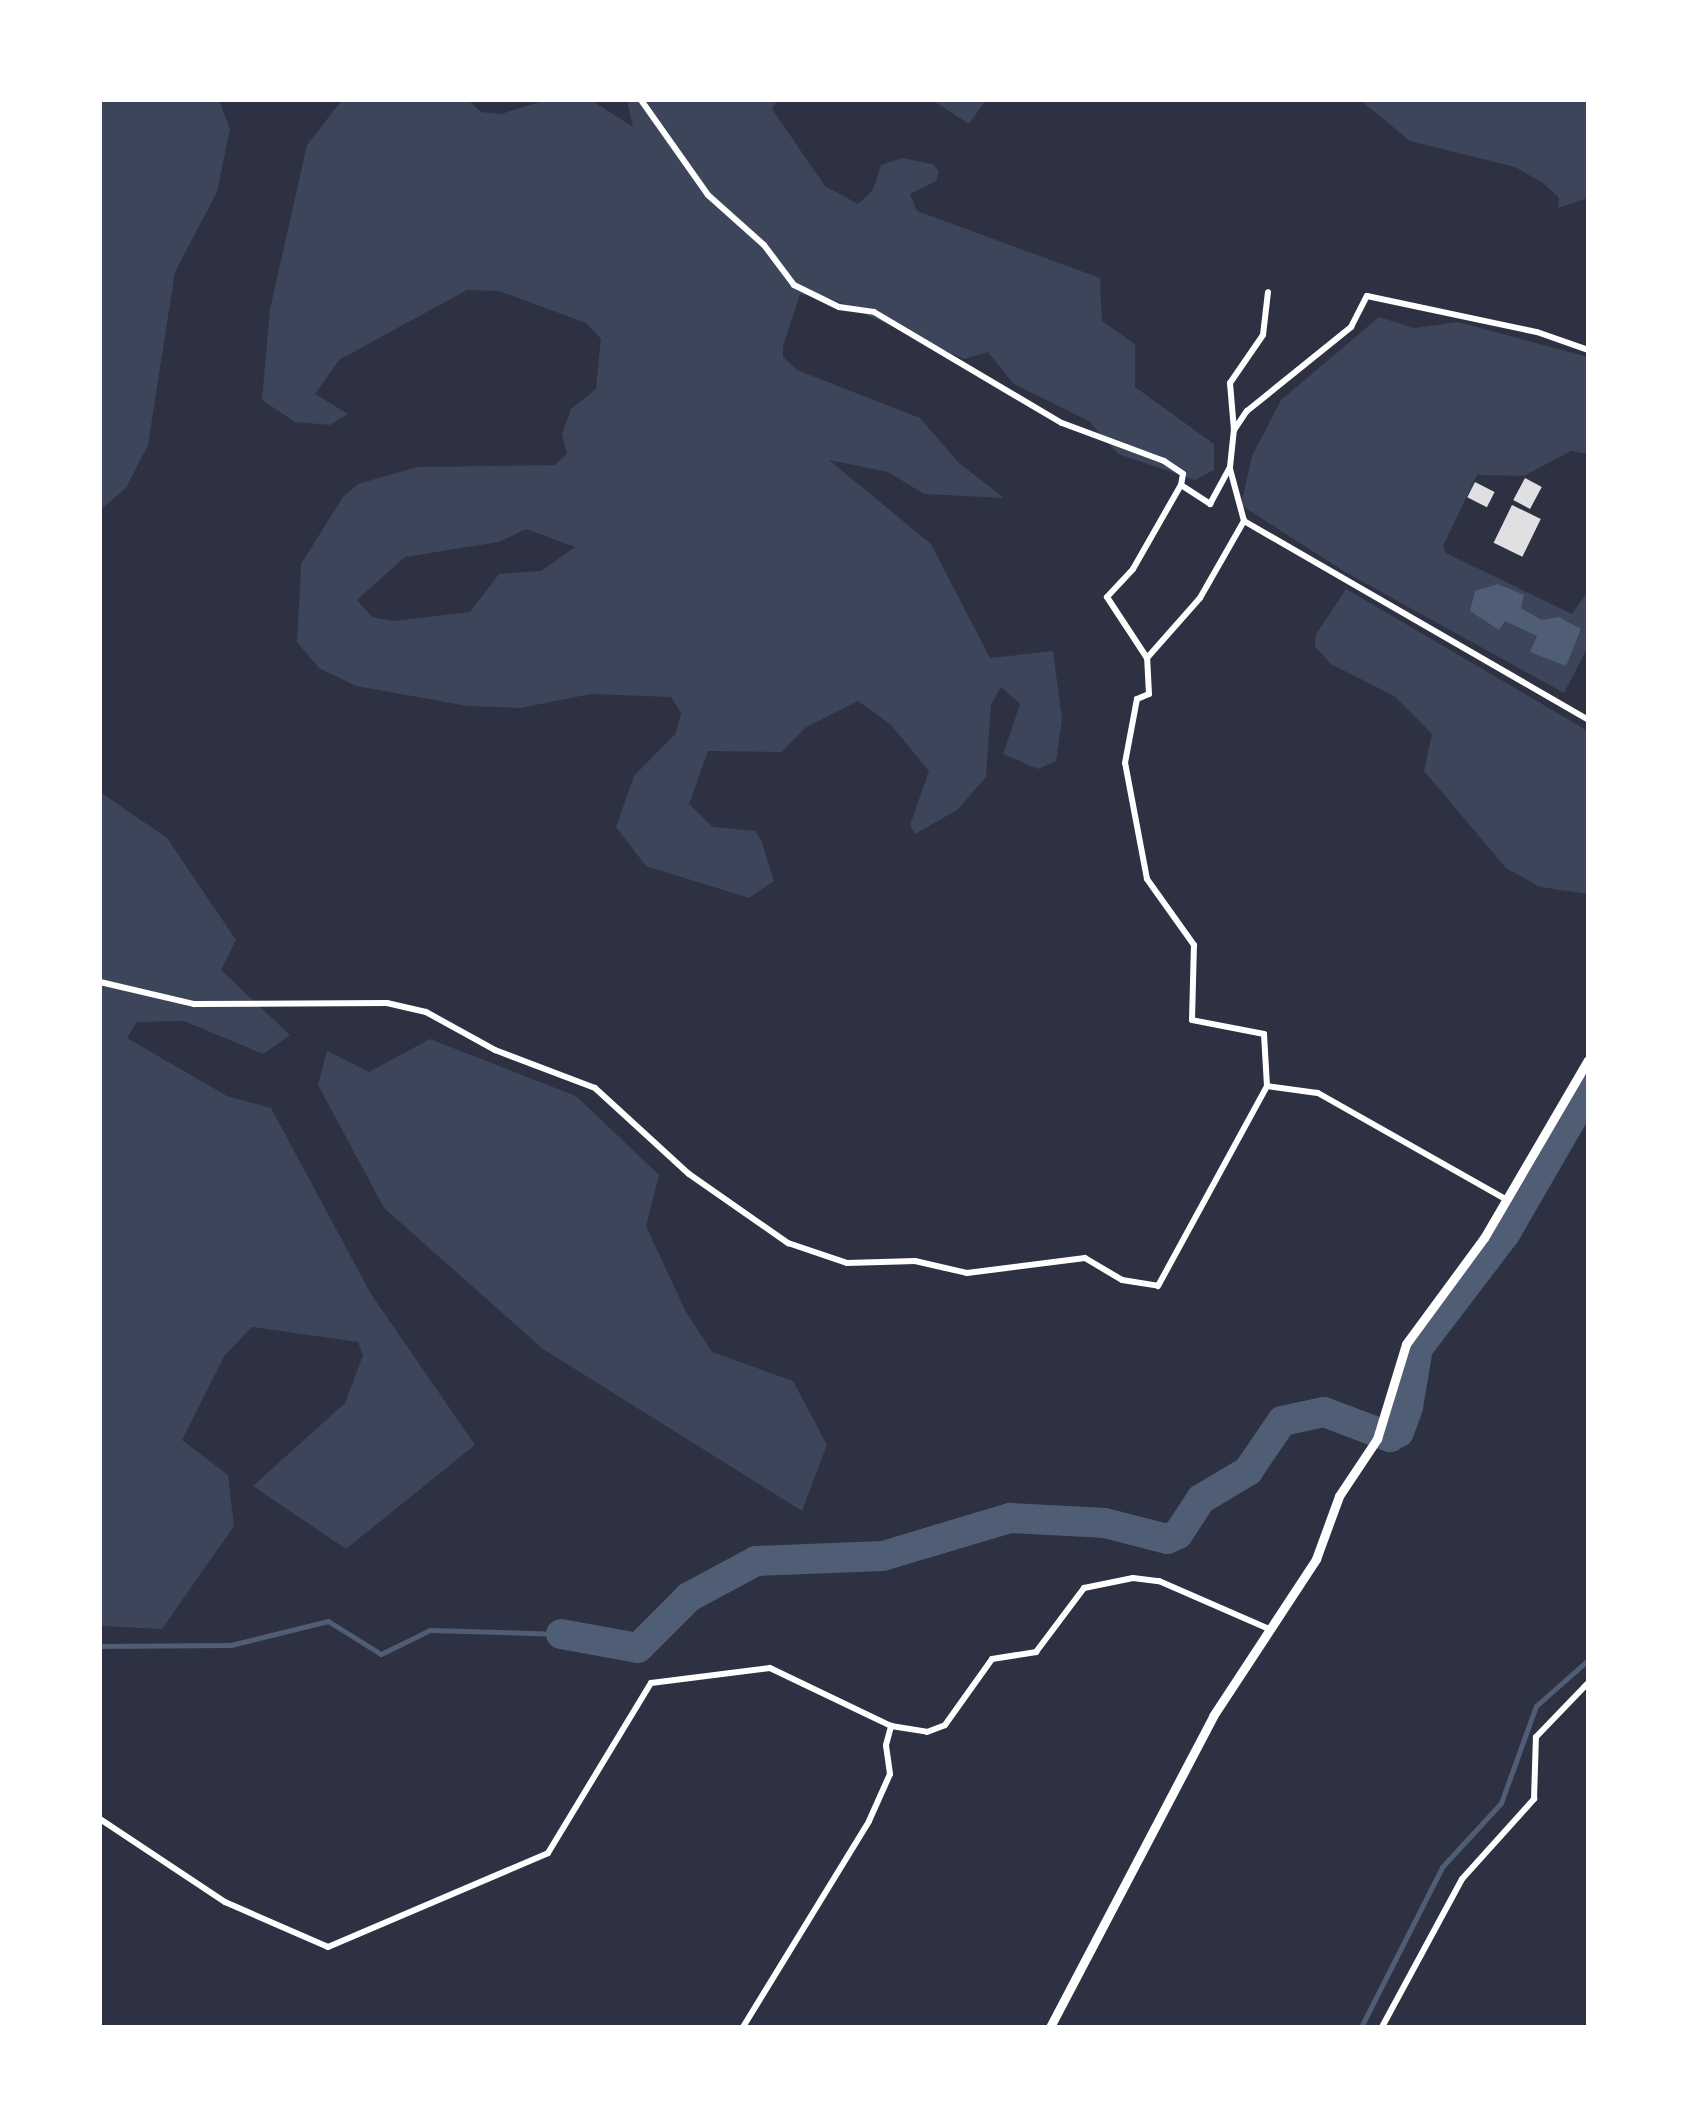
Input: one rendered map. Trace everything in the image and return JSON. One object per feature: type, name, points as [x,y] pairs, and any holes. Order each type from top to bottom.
[{"type":"main road","points":[[1050,2027],[1213,1716],[1296,1598],[1339,1496],[1378,1435],[1406,1344],[1506,1200],[1588,1060]]},
{"type":"street","points":[[100,982],[194,1004],[387,1003],[426,1012],[494,1050],[595,1088],[689,1174],[788,1244],[847,1263],[914,1261],[967,1273],[1085,1258],[1122,1280],[1158,1286],[1267,1086],[1264,1034],[1192,1020],[1194,946],[1147,879],[1125,763],[1137,699],[1149,694],[1148,658],[1107,597],[1133,569],[1181,486],[1183,474],[1164,460],[1062,423],[874,312],[839,307],[794,285],[764,245],[708,195],[641,100]]},
{"type":"street","points":[[1148,658],[1200,598],[1244,521],[1230,467],[1234,430],[1230,382],[1263,335],[1268,292]]},
{"type":"street","points":[[1234,430],[1247,411],[1351,327],[1367,296],[1537,332],[1588,350]]},
{"type":"street","points":[[1181,486],[1210,504],[1230,467]]},
{"type":"street","points":[[1244,521],[1588,720]]},
{"type":"street","points":[[1267,1086],[1318,1093],[1506,1200]]},
{"type":"street","points":[[100,1819],[225,1902],[328,1947],[548,1854],[651,1682],[770,1668],[891,1726],[927,1732],[944,1725],[992,1659],[1036,1652],[1084,1588],[1106,1582],[1159,1582],[1271,1630]]},
{"type":"street","points":[[1382,2027],[1462,1879],[1534,1799],[1532,1753],[1546,1722],[1588,1683]]},
{"type":"street","points":[[743,2027],[869,1821],[890,1774],[886,1745],[891,1726]]},
{"type":"shaded area","points":[[100,100],[219,100],[230,129],[217,192],[175,272],[148,445],[126,488],[100,510]]},
{"type":"shaded area","points":[[342,100],[468,100],[481,112],[501,114],[546,100],[591,100],[633,127],[627,100],[777,100],[772,109],[825,186],[858,204],[873,190],[881,165],[902,158],[932,164],[939,171],[936,181],[910,194],[917,211],[1100,278],[1102,321],[1135,344],[1135,387],[1214,444],[1214,470],[1195,480],[1118,454],[1089,421],[1014,384],[988,352],[964,359],[834,300],[800,294],[783,346],[783,357],[797,370],[920,418],[959,463],[1004,498],[924,494],[888,472],[829,460],[931,544],[990,658],[1053,651],[1062,719],[1056,761],[1038,769],[1003,754],[1020,704],[1001,687],[991,705],[986,777],[957,810],[915,834],[910,825],[929,771],[891,725],[858,701],[805,728],[782,752],[708,751],[689,804],[713,827],[755,831],[761,840],[774,881],[749,898],[646,866],[616,827],[634,776],[676,733],[681,713],[671,697],[591,694],[520,708],[468,706],[356,686],[319,668],[297,642],[301,564],[343,497],[358,484],[417,467],[555,465],[567,454],[562,434],[571,409],[596,389],[601,339],[586,323],[499,291],[467,290],[339,360],[315,394],[348,414],[330,425],[295,422],[262,400],[270,309],[307,145]],"holes":[[[526,529],[575,547],[541,571],[499,574],[470,612],[393,621],[372,617],[357,600],[405,557],[499,542]]]},
{"type":"shaded area","points":[[932,100],[986,100],[969,124]]},
{"type":"shaded area","points":[[1360,100],[1588,100],[1588,198],[1558,208],[1559,198],[1543,183],[1515,167],[1410,141]]},
{"type":"shaded area","points":[[1379,317],[1414,328],[1458,322],[1588,357],[1588,454],[1571,451],[1524,476],[1477,475],[1443,546],[1446,553],[1572,614],[1588,591],[1588,647],[1564,693],[1345,572],[1241,505],[1252,456],[1281,400]]},
{"type":"shaded area","points":[[1498,584],[1524,595],[1521,608],[1542,620],[1559,617],[1581,629],[1566,666],[1530,652],[1537,636],[1505,621],[1499,630],[1470,611],[1475,591]]},
{"type":"shaded area","points":[[1346,589],[1588,731],[1588,894],[1540,887],[1506,868],[1424,771],[1432,734],[1394,696],[1331,664],[1315,647],[1316,634]]},
{"type":"shaded area","points":[[100,792],[167,838],[236,940],[221,970],[290,1035],[263,1054],[184,1021],[137,1022],[127,1038],[227,1096],[271,1108],[371,1294],[475,1445],[346,1549],[253,1486],[345,1403],[363,1355],[358,1342],[252,1327],[225,1355],[182,1440],[228,1475],[234,1526],[162,1629],[100,1626]]},
{"type":"shaded area","points":[[430,1039],[576,1096],[659,1175],[646,1226],[686,1312],[712,1352],[793,1381],[827,1445],[802,1511],[543,1349],[384,1208],[318,1085],[327,1051],[369,1072]]},
{"type":"building","points":[[1525,478],[1542,487],[1530,509],[1513,500]]},
{"type":"building","points":[[1475,482],[1495,492],[1487,507],[1467,497]]},
{"type":"building","points":[[1512,505],[1541,519],[1522,557],[1494,543]]},
{"type":"waterway","points":[[561,1634],[638,1648],[689,1597],[756,1561],[883,1556],[1010,1518],[1105,1523],[1167,1539],[1178,1534],[1201,1499],[1248,1471],[1282,1421],[1324,1412],[1390,1437],[1399,1432],[1408,1407],[1418,1348],[1505,1234],[1588,1090]]},
{"type":"waterway","points":[[100,1646],[231,1645],[328,1621],[381,1654],[430,1630],[561,1634]]},
{"type":"waterway","points":[[1361,2027],[1442,1867],[1501,1803],[1536,1706],[1588,1660]]}]
